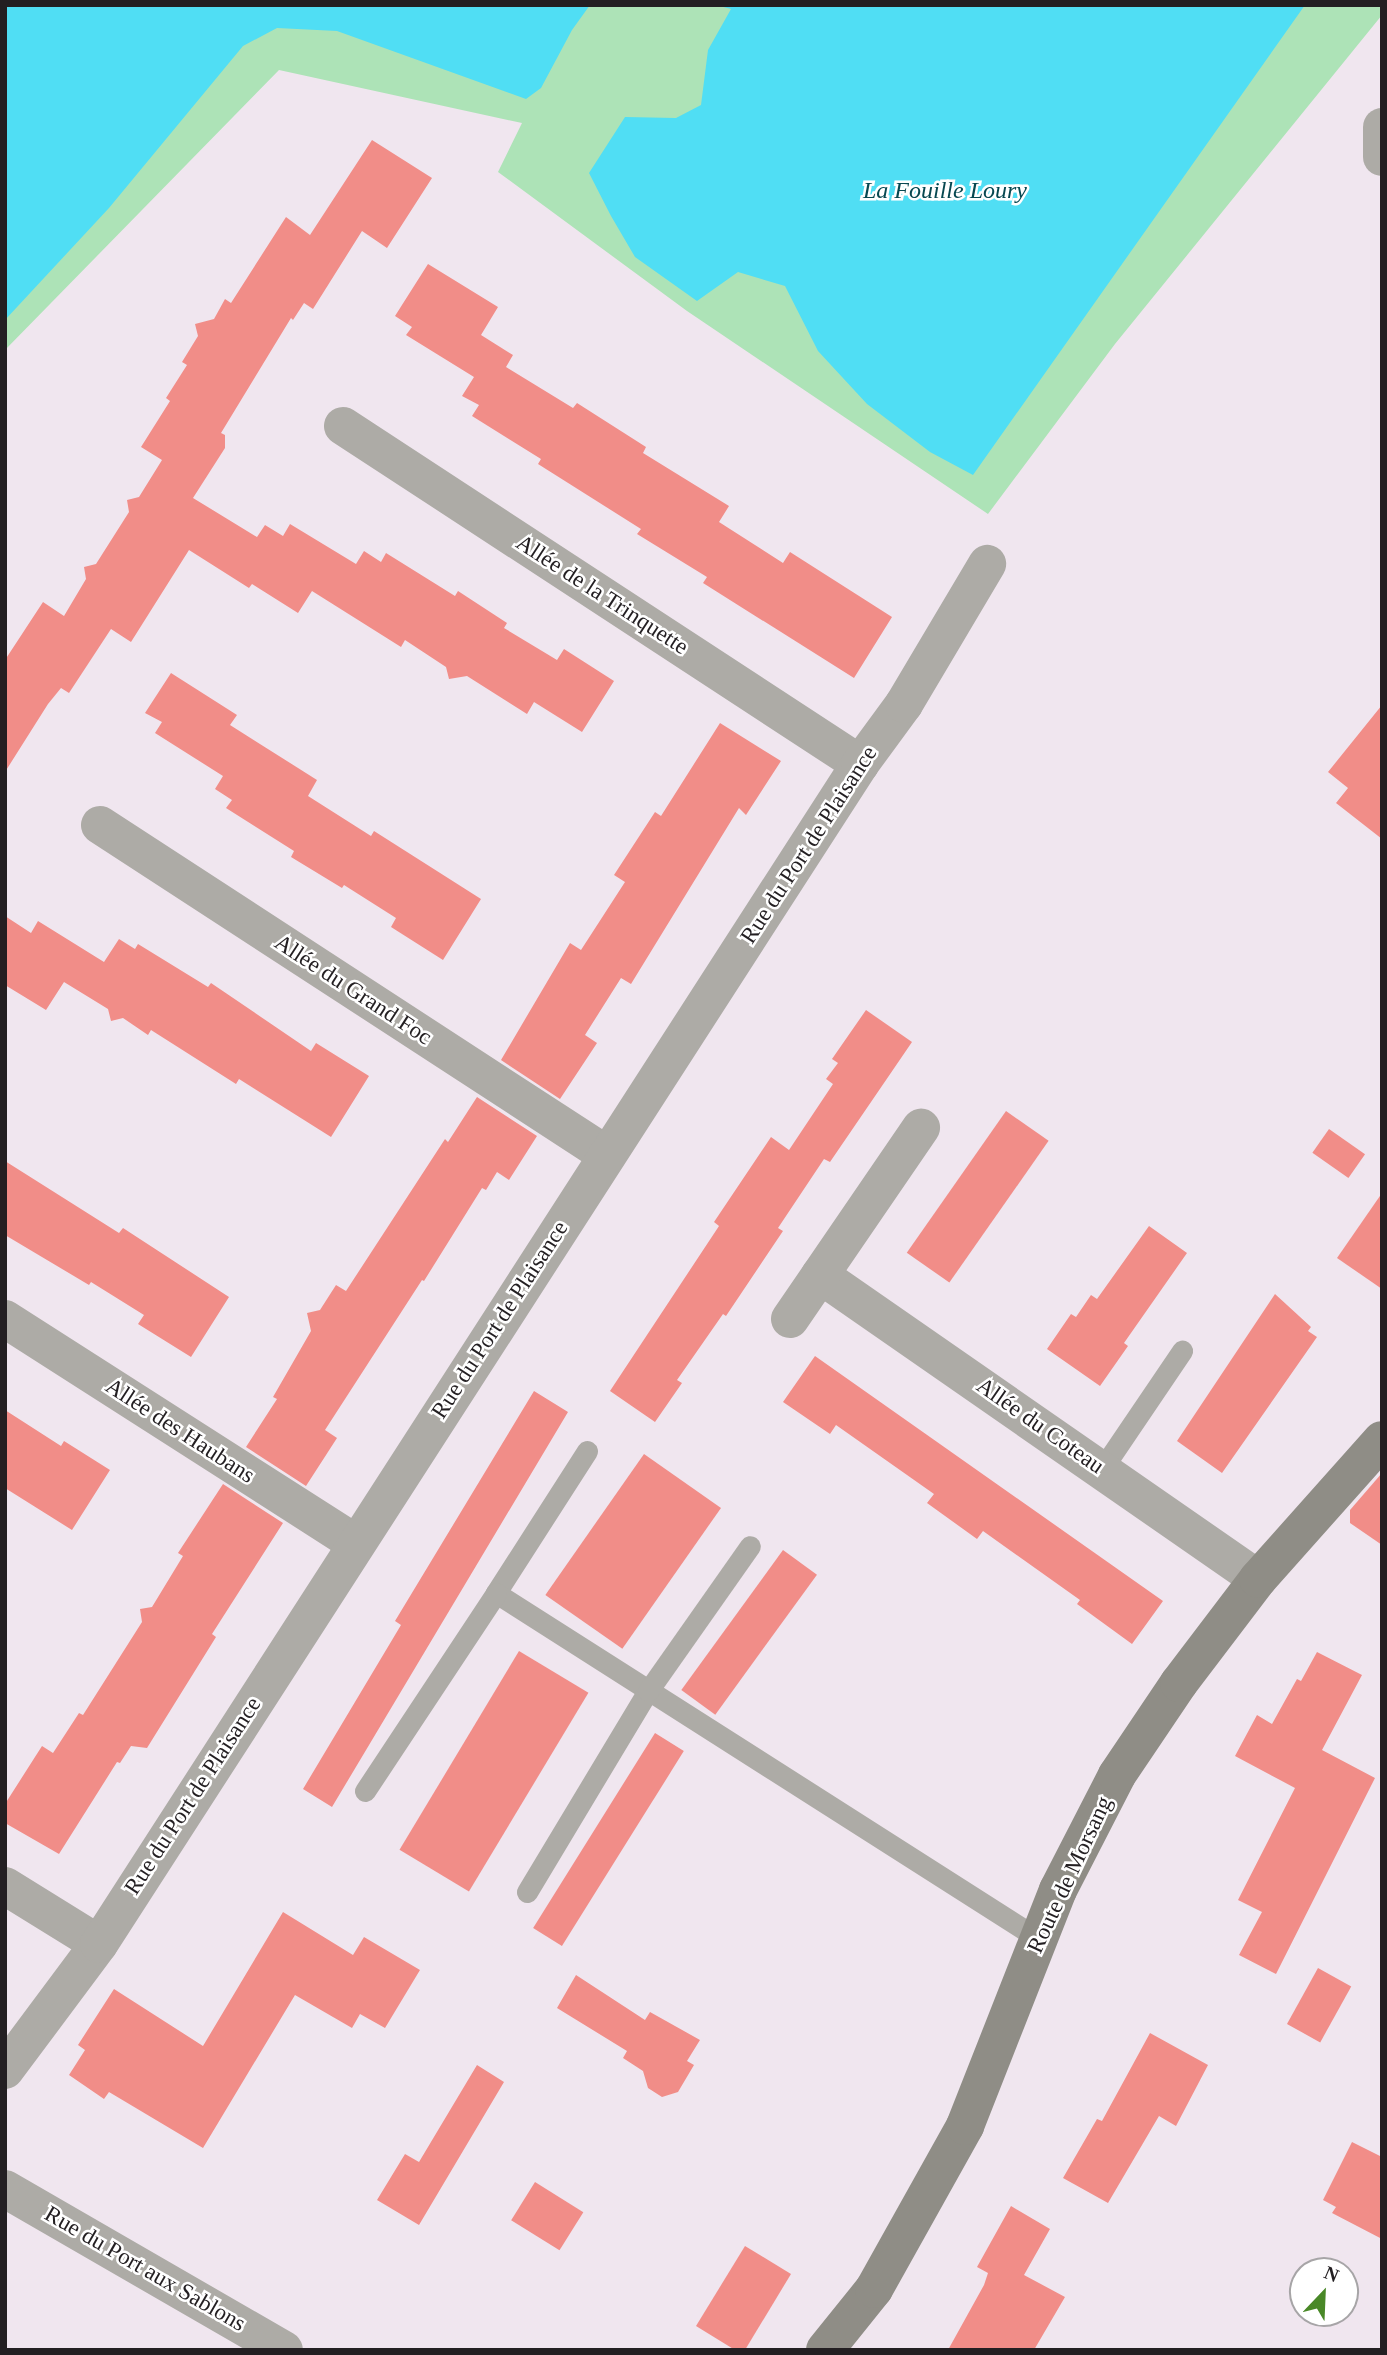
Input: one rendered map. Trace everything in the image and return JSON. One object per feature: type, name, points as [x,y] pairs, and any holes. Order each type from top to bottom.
[{"type":"street","points":[[1382,128],[1382,157]]},
{"type":"street","name":"Allée de la Trinquette","points":[[343,426],[860,764]]},
{"type":"street","name":"Rue du Port de Plaisance","points":[[5,2070],[99,1944],[355,1543],[860,764],[904,704],[987,564]]},
{"type":"street","name":"Allée du Grand Foc","points":[[100,825],[607,1155]]},
{"type":"street","points":[[790,1320],[921,1128]]},
{"type":"street","name":"Allée du Coteau","points":[[820,1275],[1258,1579]]},
{"type":"street","name":"Allée des Haubans","points":[[5,1319],[355,1543]]},
{"type":"street","name":"Route de Morsang","points":[[825,2350],[874,2289],[965,2126],[1058,1890],[1117,1775],[1179,1683],[1258,1579],[1382,1440]]},
{"type":"street","points":[[5,1886],[99,1944]]},
{"type":"street","name":"Rue du Port aux Sablons","points":[[5,2189],[284,2350]]},
{"type":"lane","points":[[1102,1469],[1182,1351]]},
{"type":"lane","points":[[365,1791],[587,1451]]},
{"type":"lane","points":[[527,1892],[648,1691],[750,1546]]},
{"type":"lane","points":[[496,1593],[1039,1939]]},
{"type":"green space","points":[[5,5],[1382,5],[1382,15],[1115,344],[988,514],[687,311],[498,172],[522,123],[279,70],[5,350]]},
{"type":"water","points":[[5,5],[590,5],[572,30],[541,88],[526,99],[337,31],[277,28],[243,46],[109,208],[5,320]]},
{"type":"water","name":"La Fouille Loury","points":[[716,5],[1305,5],[973,475],[930,452],[867,404],[818,351],[785,286],[738,272],[697,301],[635,257],[611,216],[589,173],[625,117],[676,118],[701,105],[708,50],[731,9]]},
{"type":"building","points":[[372,140],[432,178],[387,248],[362,231],[313,309],[304,303],[293,320],[291,318],[221,433],[225,435],[225,448],[193,498],[257,537],[265,525],[283,536],[290,524],[356,564],[364,551],[381,562],[386,553],[455,596],[458,591],[507,623],[504,628],[557,660],[564,649],[614,681],[582,732],[534,702],[527,714],[467,676],[449,679],[446,667],[405,640],[401,647],[312,591],[298,613],[252,584],[249,588],[189,550],[131,642],[111,629],[69,693],[61,688],[48,704],[5,772],[5,660],[43,602],[64,616],[86,579],[84,567],[96,564],[129,512],[127,500],[139,497],[162,460],[141,447],[170,401],[166,398],[187,365],[182,362],[198,336],[195,324],[214,319],[225,299],[231,303],[286,217],[310,235]]},
{"type":"building","points":[[428,264],[498,307],[481,335],[513,355],[506,367],[573,408],[577,403],[646,447],[643,453],[729,506],[719,522],[783,563],[790,552],[892,617],[854,678],[703,583],[707,577],[637,534],[641,529],[538,464],[541,459],[472,416],[479,405],[462,396],[474,377],[406,335],[412,327],[395,316]]},
{"type":"building","points":[[171,673],[237,715],[230,725],[317,780],[308,796],[371,836],[374,831],[481,899],[443,960],[391,927],[396,918],[344,885],[342,888],[291,857],[294,851],[226,808],[232,800],[215,789],[223,776],[155,733],[162,722],[145,713]]},
{"type":"building","points":[[1382,705],[1382,839],[1336,803],[1348,788],[1328,772]]},
{"type":"building","points":[[720,723],[781,761],[746,815],[739,808],[631,984],[621,978],[585,1035],[597,1043],[560,1099],[501,1060],[570,943],[581,950],[625,882],[614,875],[655,812],[661,816]]},
{"type":"building","points":[[5,916],[31,933],[38,921],[104,962],[119,939],[135,949],[138,944],[208,987],[211,983],[311,1051],[316,1043],[369,1076],[331,1137],[239,1079],[236,1084],[151,1030],[148,1035],[123,1018],[111,1021],[108,1009],[64,982],[46,1010],[5,985]]},
{"type":"building","points":[[866,1010],[912,1042],[830,1162],[824,1159],[778,1228],[783,1231],[726,1316],[723,1314],[677,1380],[682,1383],[655,1422],[610,1391],[719,1226],[714,1222],[771,1137],[789,1150],[833,1084],[826,1079],[838,1063],[832,1059]]},
{"type":"building","points":[[477,1097],[537,1136],[509,1180],[497,1172],[486,1190],[482,1188],[325,1430],[337,1438],[306,1486],[246,1447],[277,1399],[273,1397],[311,1331],[307,1313],[320,1310],[336,1285],[346,1291],[445,1139],[448,1142]]},
{"type":"building","points":[[1006,1111],[1049,1141],[949,1283],[907,1253]]},
{"type":"building","points":[[1329,1129],[1365,1154],[1348,1178],[1312,1153]]},
{"type":"building","points":[[5,1161],[119,1233],[123,1228],[229,1297],[191,1357],[138,1324],[144,1315],[91,1282],[89,1285],[5,1235]]},
{"type":"building","points":[[1382,1193],[1382,1289],[1337,1258]]},
{"type":"building","points":[[1149,1226],[1187,1253],[1124,1343],[1128,1346],[1100,1386],[1047,1349],[1071,1314],[1076,1317],[1091,1295],[1097,1299]]},
{"type":"building","points":[[1275,1294],[1311,1327],[1308,1331],[1317,1337],[1222,1473],[1177,1441]]},
{"type":"building","points":[[815,1356],[1163,1601],[1132,1644],[1077,1604],[1080,1600],[983,1531],[977,1539],[927,1503],[934,1494],[836,1425],[830,1434],[783,1402]]},
{"type":"building","points":[[534,1391],[568,1412],[332,1807],[303,1789],[401,1625],[395,1621]]},
{"type":"building","points":[[5,1410],[61,1446],[64,1441],[110,1470],[72,1530],[5,1488]]},
{"type":"building","points":[[644,1454],[721,1508],[622,1649],[545,1595]]},
{"type":"building","points":[[1382,1473],[1382,1545],[1350,1523],[1350,1510]]},
{"type":"building","points":[[223,1484],[283,1523],[212,1634],[216,1637],[147,1748],[131,1746],[120,1763],[117,1762],[59,1854],[5,1823],[5,1804],[42,1746],[53,1753],[79,1713],[83,1715],[142,1622],[140,1609],[152,1607],[183,1556],[178,1553]]},
{"type":"building","points":[[783,1550],[817,1575],[715,1715],[681,1690]]},
{"type":"building","points":[[519,1651],[588,1693],[469,1892],[400,1850]]},
{"type":"building","points":[[1317,1652],[1362,1675],[1322,1750],[1375,1778],[1276,1974],[1239,1955],[1262,1912],[1238,1900],[1295,1788],[1235,1756],[1257,1715],[1272,1724],[1297,1679],[1301,1681]]},
{"type":"building","points":[[655,1733],[684,1751],[562,1946],[533,1928]]},
{"type":"building","points":[[283,1912],[353,1955],[364,1937],[420,1970],[385,2028],[360,2014],[352,2028],[295,1995],[203,2148],[109,2092],[104,2099],[69,2075],[85,2050],[78,2045],[114,1989],[203,2046]]},
{"type":"building","points":[[1318,1968],[1351,1986],[1320,2042],[1287,2024]]},
{"type":"building","points":[[576,1975],[645,2020],[650,2012],[700,2040],[687,2061],[694,2065],[678,2092],[662,2097],[648,2088],[643,2071],[623,2058],[627,2051],[557,2008]]},
{"type":"building","points":[[1150,2033],[1208,2065],[1176,2126],[1159,2116],[1108,2203],[1063,2178],[1097,2119],[1102,2121]]},
{"type":"building","points":[[477,2065],[504,2082],[419,2225],[377,2200],[405,2154],[419,2162]]},
{"type":"building","points":[[1352,2142],[1382,2157],[1382,2239],[1332,2213],[1336,2207],[1323,2200]]},
{"type":"building","points":[[535,2182],[583,2212],[559,2250],[511,2220]]},
{"type":"building","points":[[1011,2206],[1050,2229],[1024,2275],[1065,2297],[1034,2350],[948,2350],[984,2285],[988,2273],[977,2267]]},
{"type":"building","points":[[745,2246],[791,2274],[745,2350],[735,2350],[696,2326]]}]
